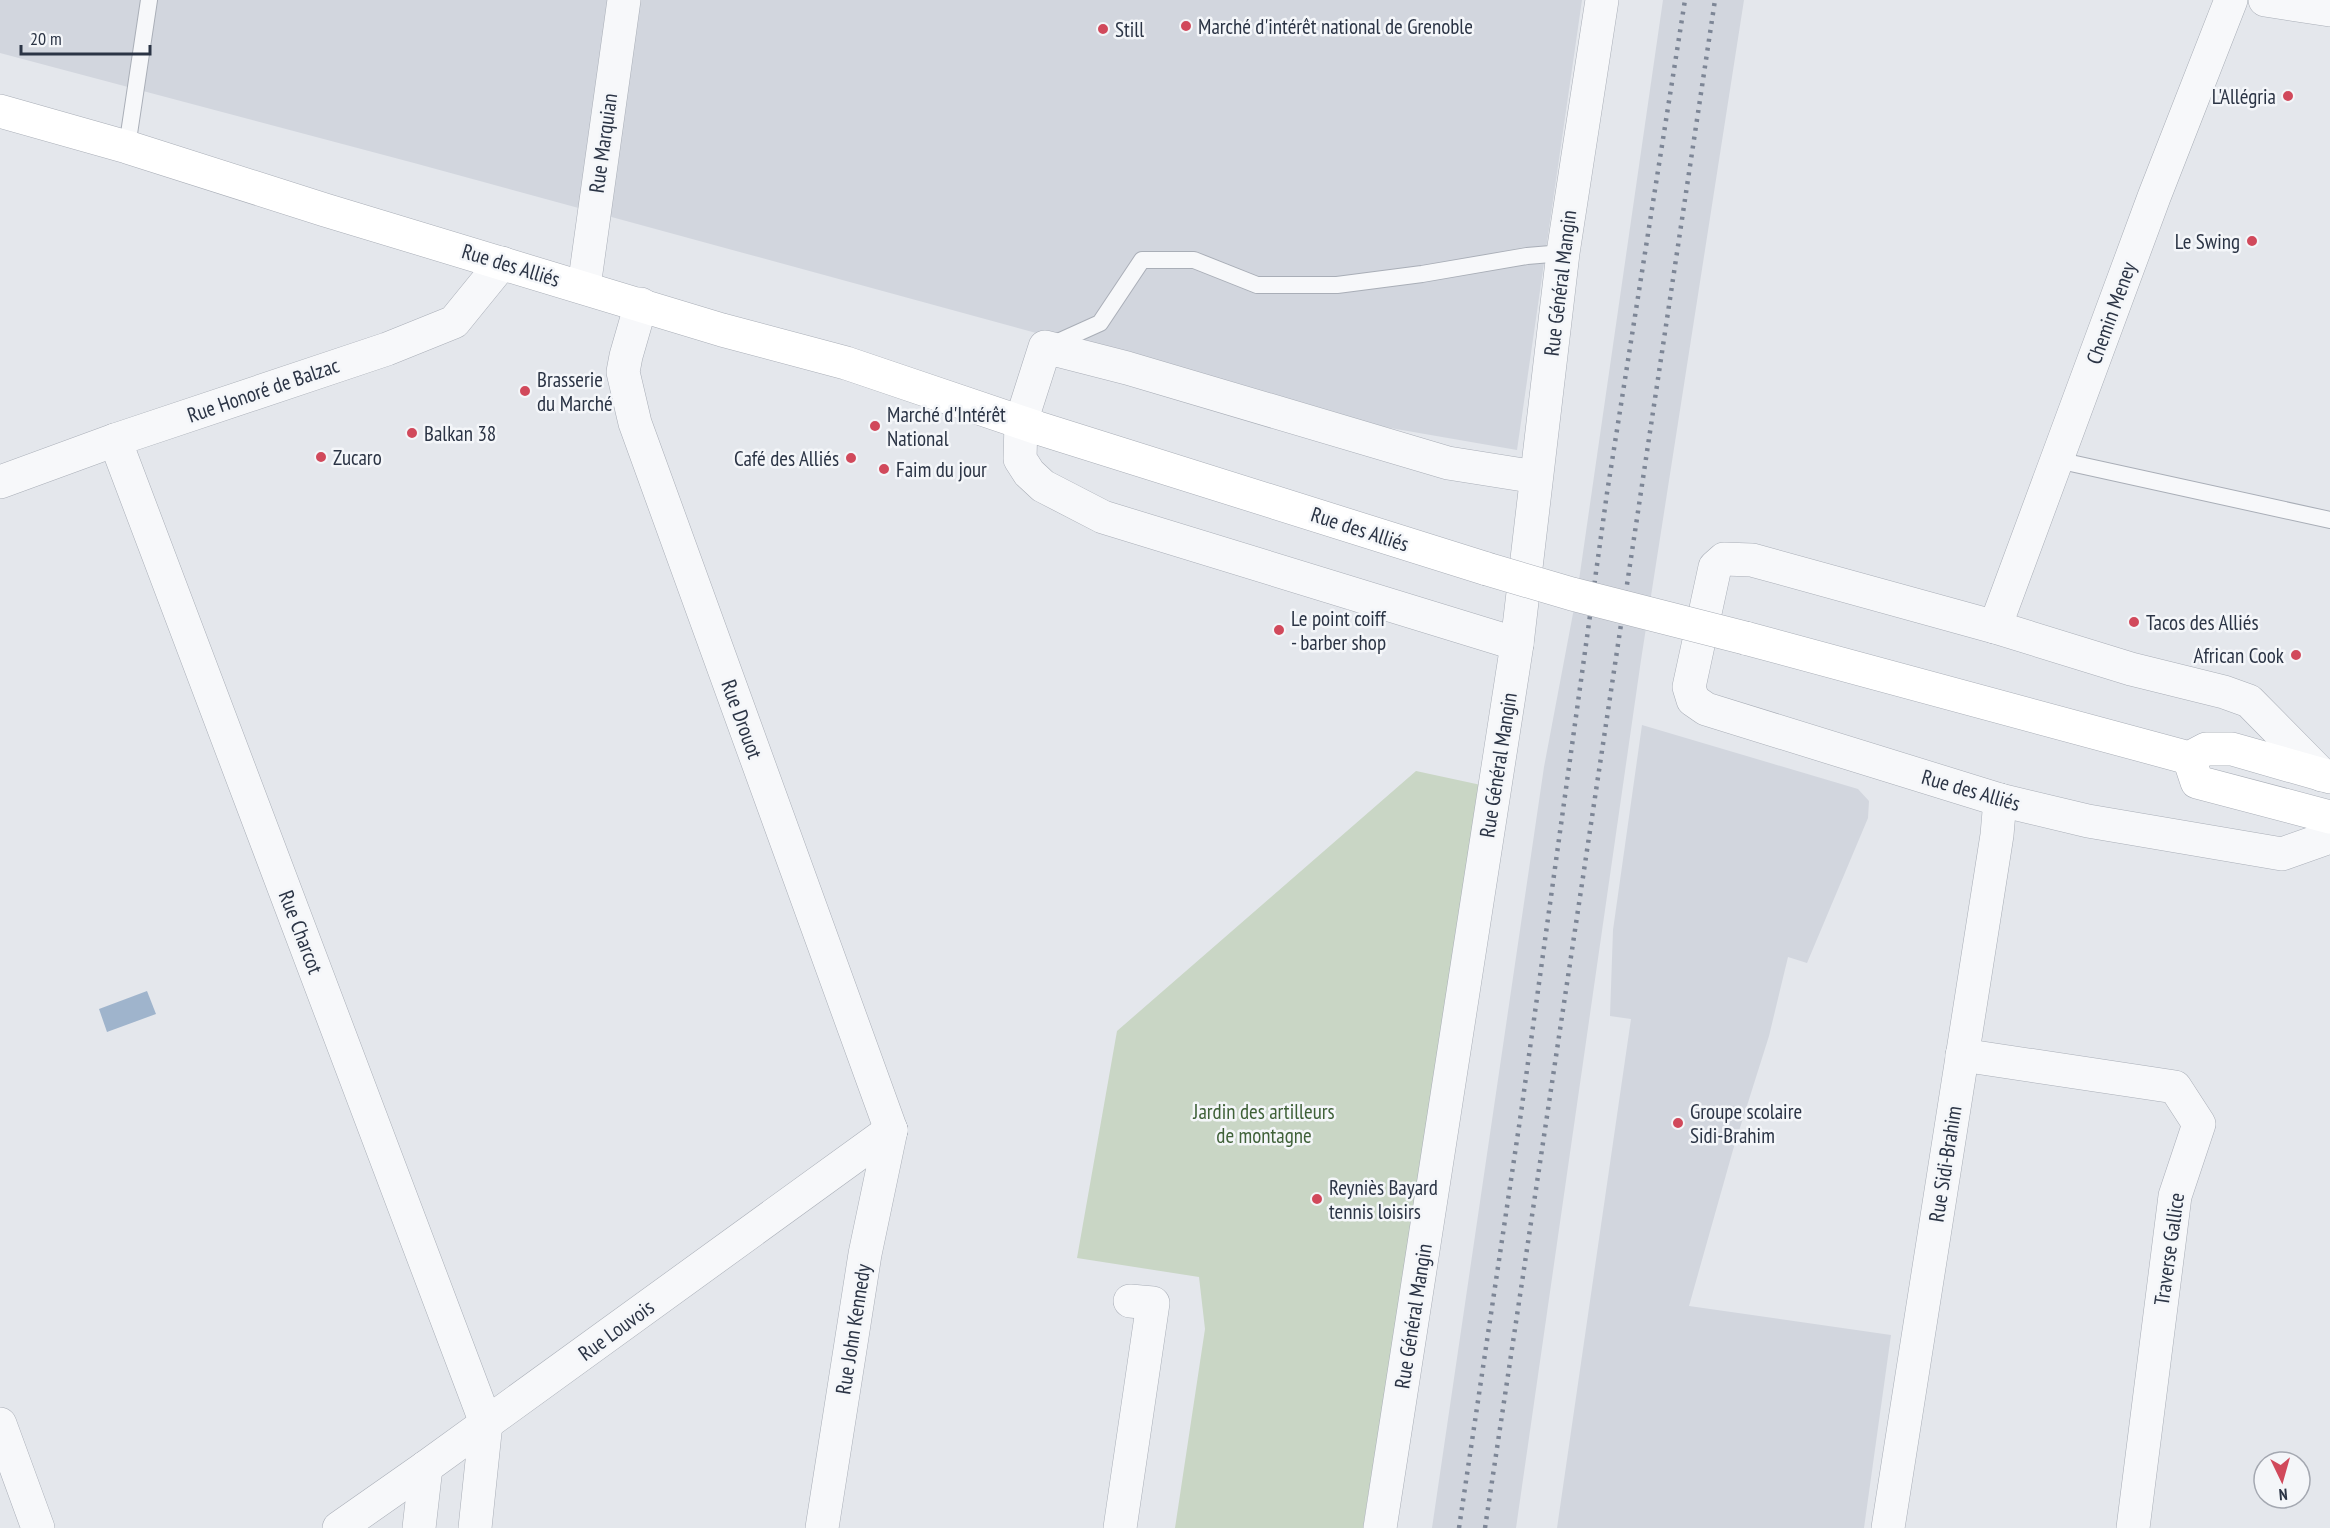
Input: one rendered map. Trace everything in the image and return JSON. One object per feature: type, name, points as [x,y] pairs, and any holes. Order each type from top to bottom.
[{"type":"main road","name":"Rue des Alliés","points":[[0,111],[128,147],[722,330],[846,363],[1021,422],[1572,594],[1745,638],[2189,758],[2206,749],[2232,749],[2326,776]]},
{"type":"main road","points":[[2189,758],[2197,782],[2330,817]]},
{"type":"street","name":"Rue Marquian","points":[[584,287],[624,0]]},
{"type":"street","name":"Rue Général Mangin","points":[[1380,1528],[1517,644],[1563,253],[1602,0]]},
{"type":"street","name":"Chemin Meney","points":[[1995,627],[2154,197],[2231,0]]},
{"type":"street","points":[[2265,0],[2330,10]]},
{"type":"street","name":"Rue Honoré de Balzac","points":[[0,482],[115,440],[387,349],[453,322],[502,263]]},
{"type":"street","name":"Rue Drouot","points":[[641,304],[623,372],[634,423],[891,1130]]},
{"type":"street","points":[[1517,644],[1103,517],[1043,486],[1029,473],[1020,459],[1021,422],[1045,347],[1127,368],[1448,463],[1536,477]]},
{"type":"street","name":"Rue Charcot","points":[[115,440],[486,1423]]},
{"type":"street","name":"Rue des Alliés","points":[[2326,776],[2249,701],[2224,692],[2131,669],[1995,627],[1752,560],[1724,559],[1715,567],[1689,687],[1693,700],[1706,709],[2000,800],[2088,821],[2282,854],[2330,837]]},
{"type":"street","name":"Rue Sidi-Brahim","points":[[1888,1528],[1997,835],[2000,800]]},
{"type":"street","name":"Traverse Gallice","points":[[1962,1054],[2175,1087],[2199,1124],[2175,1196],[2133,1528]]},
{"type":"street","name":"Rue Louvois","points":[[339,1528],[891,1130]]},
{"type":"street","name":"Rue John Kennedy","points":[[822,1528],[865,1254],[891,1130]]},
{"type":"street","points":[[1120,1528],[1153,1303],[1130,1301]]},
{"type":"street","points":[[475,1528],[486,1423]]},
{"type":"street","points":[[0,1424],[38,1528]]},
{"type":"street","points":[[419,1528],[426,1467]]},
{"type":"lane","points":[[128,147],[149,0]]},
{"type":"lane","points":[[1045,347],[1100,323],[1142,260],[1194,260],[1257,285],[1337,285],[1422,274],[1527,255],[1563,253]]},
{"type":"lane","points":[[2057,460],[2330,520]]},
{"type":"shaded area","points":[[0,0],[1582,0],[1517,450],[1373,425],[414,163],[0,53]]},
{"type":"shaded area","points":[[1663,0],[1744,0],[1641,660],[1516,1528],[1432,1528],[1544,767],[1578,587]]},
{"type":"shaded area","name":"Groupe scolaire Sidi-Brahim","points":[[1642,725],[1858,789],[1869,801],[1868,818],[1807,963],[1788,957],[1769,1036],[1733,1150],[1689,1306],[1891,1335],[1864,1528],[1557,1528],[1631,1019],[1610,1016],[1613,930]]},
{"type":"green space","name":"Jardin des artilleurs de montagne","points":[[1416,771],[1481,785],[1363,1528],[1175,1528],[1205,1329],[1199,1277],[1077,1258],[1117,1031]]},
{"type":"water","points":[[147,991],[156,1014],[107,1032],[99,1009]]},
{"type":"railway","points":[[1459,1528],[1521,1113],[1607,493],[1685,0]]},
{"type":"railway","points":[[1485,1528],[1715,0]]},
{"type":"place","name":"Marché d'intérêt national de Grenoble","points":[[1186,26]]},
{"type":"place","name":"Still","points":[[1103,29]]},
{"type":"place","name":"L'Allégria","points":[[2288,96]]},
{"type":"place","name":"Le Swing","points":[[2252,241]]},
{"type":"place","name":"Brasserie du Marché","points":[[525,391]]},
{"type":"place","name":"Marché d'Intérêt National","points":[[875,426]]},
{"type":"place","name":"Balkan 38","points":[[412,433]]},
{"type":"place","name":"Zucaro","points":[[321,457]]},
{"type":"place","name":"Café des Alliés","points":[[851,458]]},
{"type":"place","name":"Faim du jour","points":[[884,469]]},
{"type":"place","name":"Tacos des Alliés","points":[[2134,622]]},
{"type":"place","name":"Le point coiff - barber shop","points":[[1279,630]]},
{"type":"place","name":"African Cook","points":[[2296,655]]},
{"type":"place","name":"Groupe scolaire Sidi-Brahim","points":[[1678,1123]]},
{"type":"place","name":"Reyniès Bayard tennis loisirs","points":[[1317,1199]]}]
